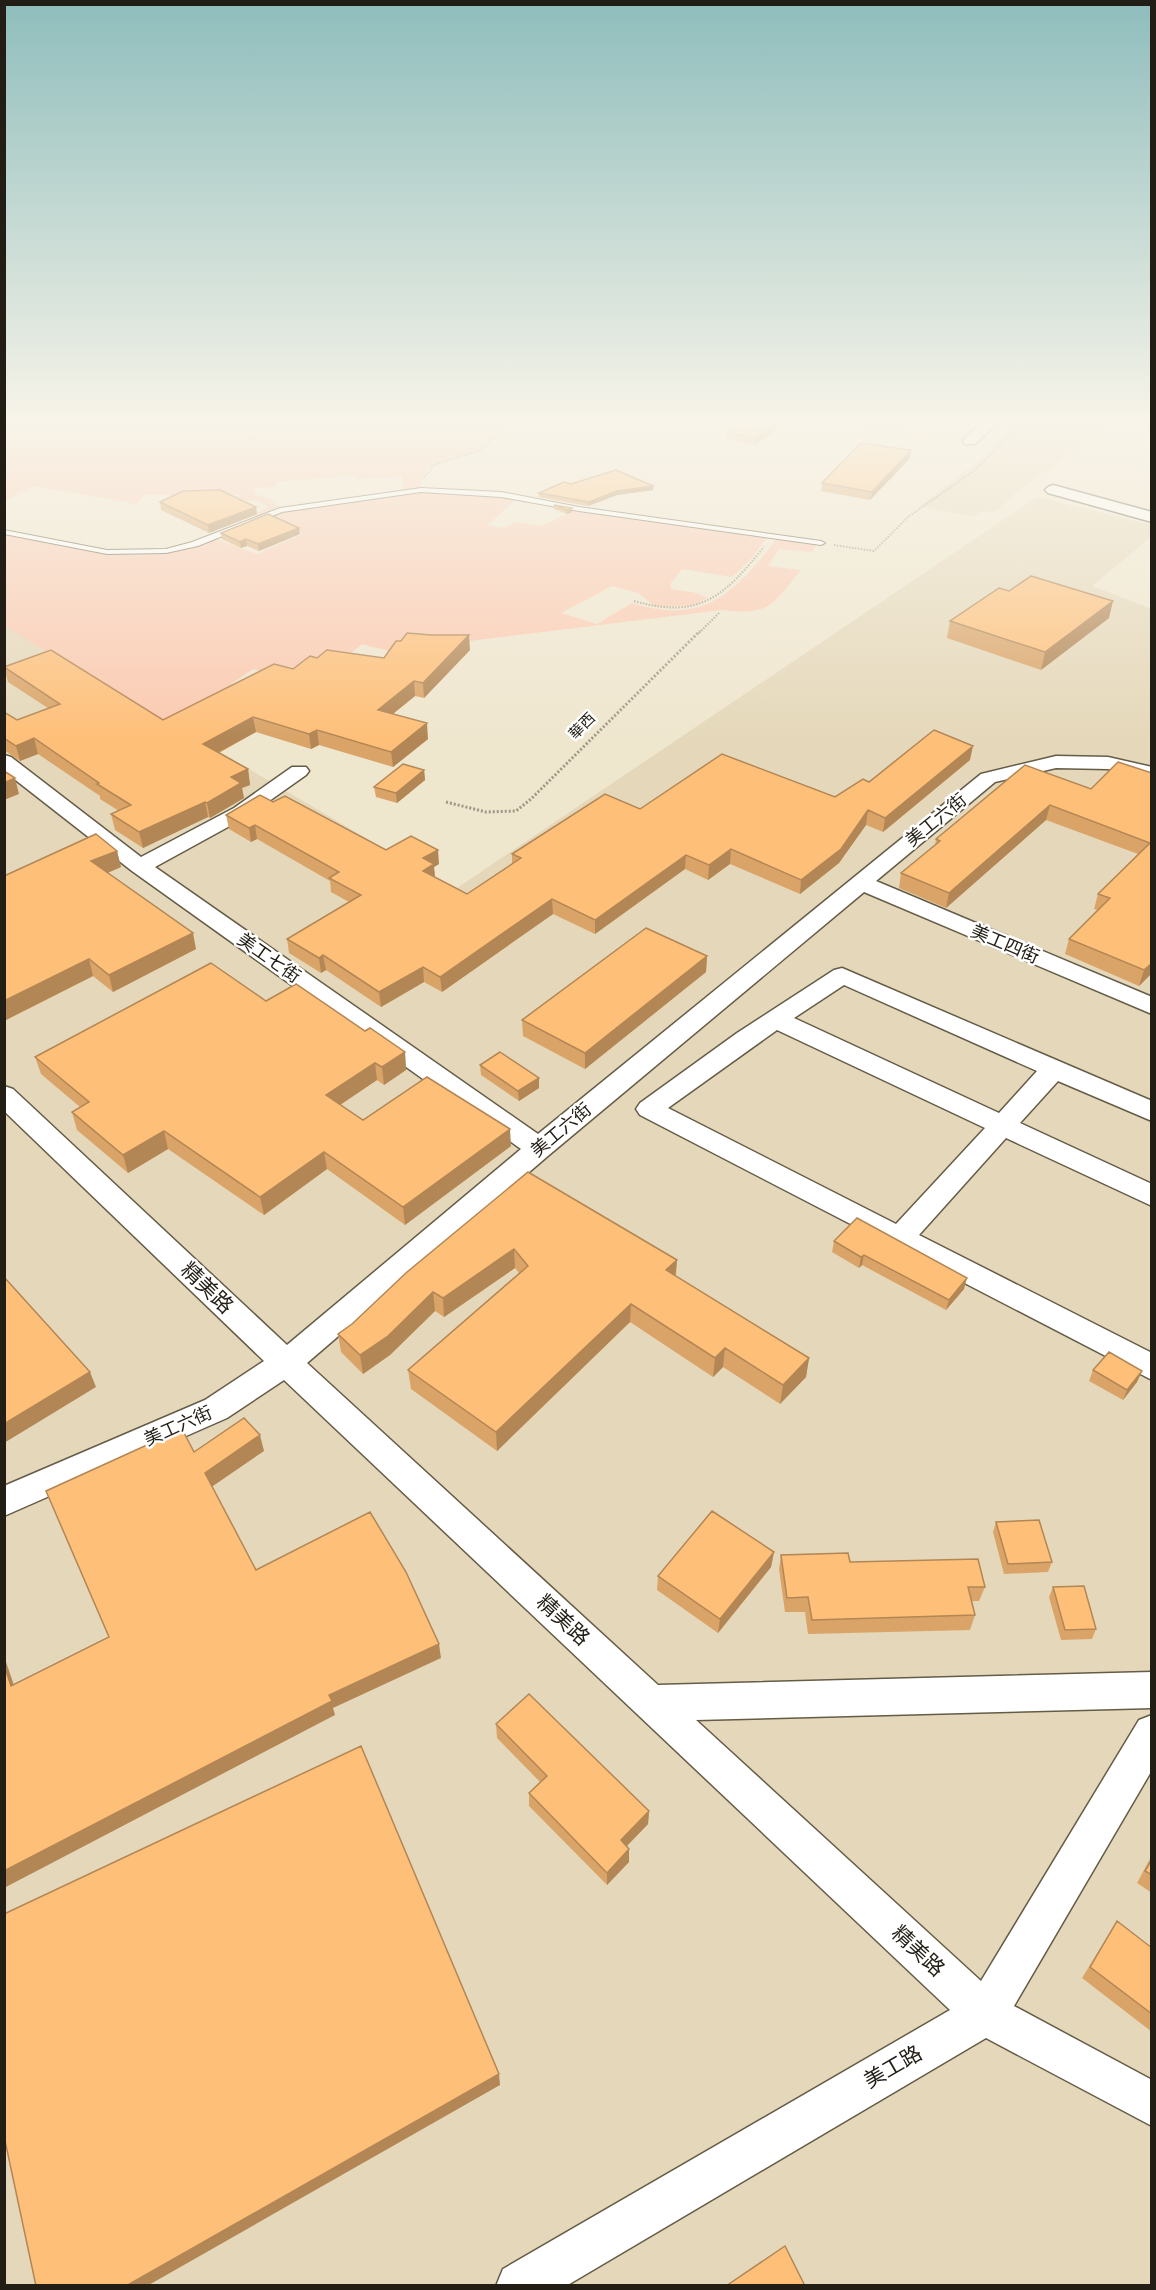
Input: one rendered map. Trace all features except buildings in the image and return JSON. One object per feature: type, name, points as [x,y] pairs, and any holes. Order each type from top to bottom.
[{"type":"street","name":"美工七街","points":[[4,761],[140,866],[539,1148]]},
{"type":"street","name":"美工六街","points":[[4,1502],[216,1409],[286,1363],[539,1148],[988,778],[1056,762],[1108,763],[1152,773]]},
{"type":"street","points":[[140,866],[241,812],[299,771]]},
{"type":"street","name":"美工四街","points":[[860,882],[1152,1006]]},
{"type":"street","points":[[1152,1112],[842,975],[775,1019],[649,1109],[1152,1368]]},
{"type":"street","points":[[775,1019],[1152,1196]]},
{"type":"street","points":[[900,1238],[1054,1069]]},
{"type":"street","name":"精美路","points":[[4,1095],[286,1363],[985,2014],[1152,2104]]},
{"type":"street","points":[[653,1703],[1152,1690]]},
{"type":"street","name":"美工路","points":[[520,2286],[985,2014],[1152,1733]]},
{"type":"lane","points":[[4,532],[107,552],[138,553],[166,551],[195,544],[240,526]]},
{"type":"lane","points":[[700,526],[821,543]]},
{"type":"path","points":[[821,543],[874,551],[899,526]]},
{"type":"path","points":[[634,601],[653,608],[676,610],[700,606],[746,570],[773,536]]},
{"type":"path","name":"華西","points":[[446,802],[486,812],[516,811],[531,799],[719,613]]},
{"type":"shaded area","points":[[282,526],[492,526],[504,528],[508,526],[683,526],[766,538],[752,558],[732,577],[682,569],[671,583],[671,589],[697,593],[707,598],[694,605],[655,606],[638,593],[612,586],[561,613],[597,624],[632,603],[657,609],[679,610],[699,607],[716,600],[746,575],[777,539],[816,545],[812,552],[779,549],[768,566],[801,570],[776,600],[760,609],[722,610],[389,651],[362,644],[339,663],[293,679],[253,669],[231,684],[247,691],[172,730],[5,626],[4,534],[103,553],[130,555],[178,551],[216,539],[257,554],[303,534]]},
{"type":"shaded area","points":[[994,526],[1151,526],[1151,537],[1092,586],[1152,609],[1151,2285],[5,2286],[5,625],[454,890]]}]
